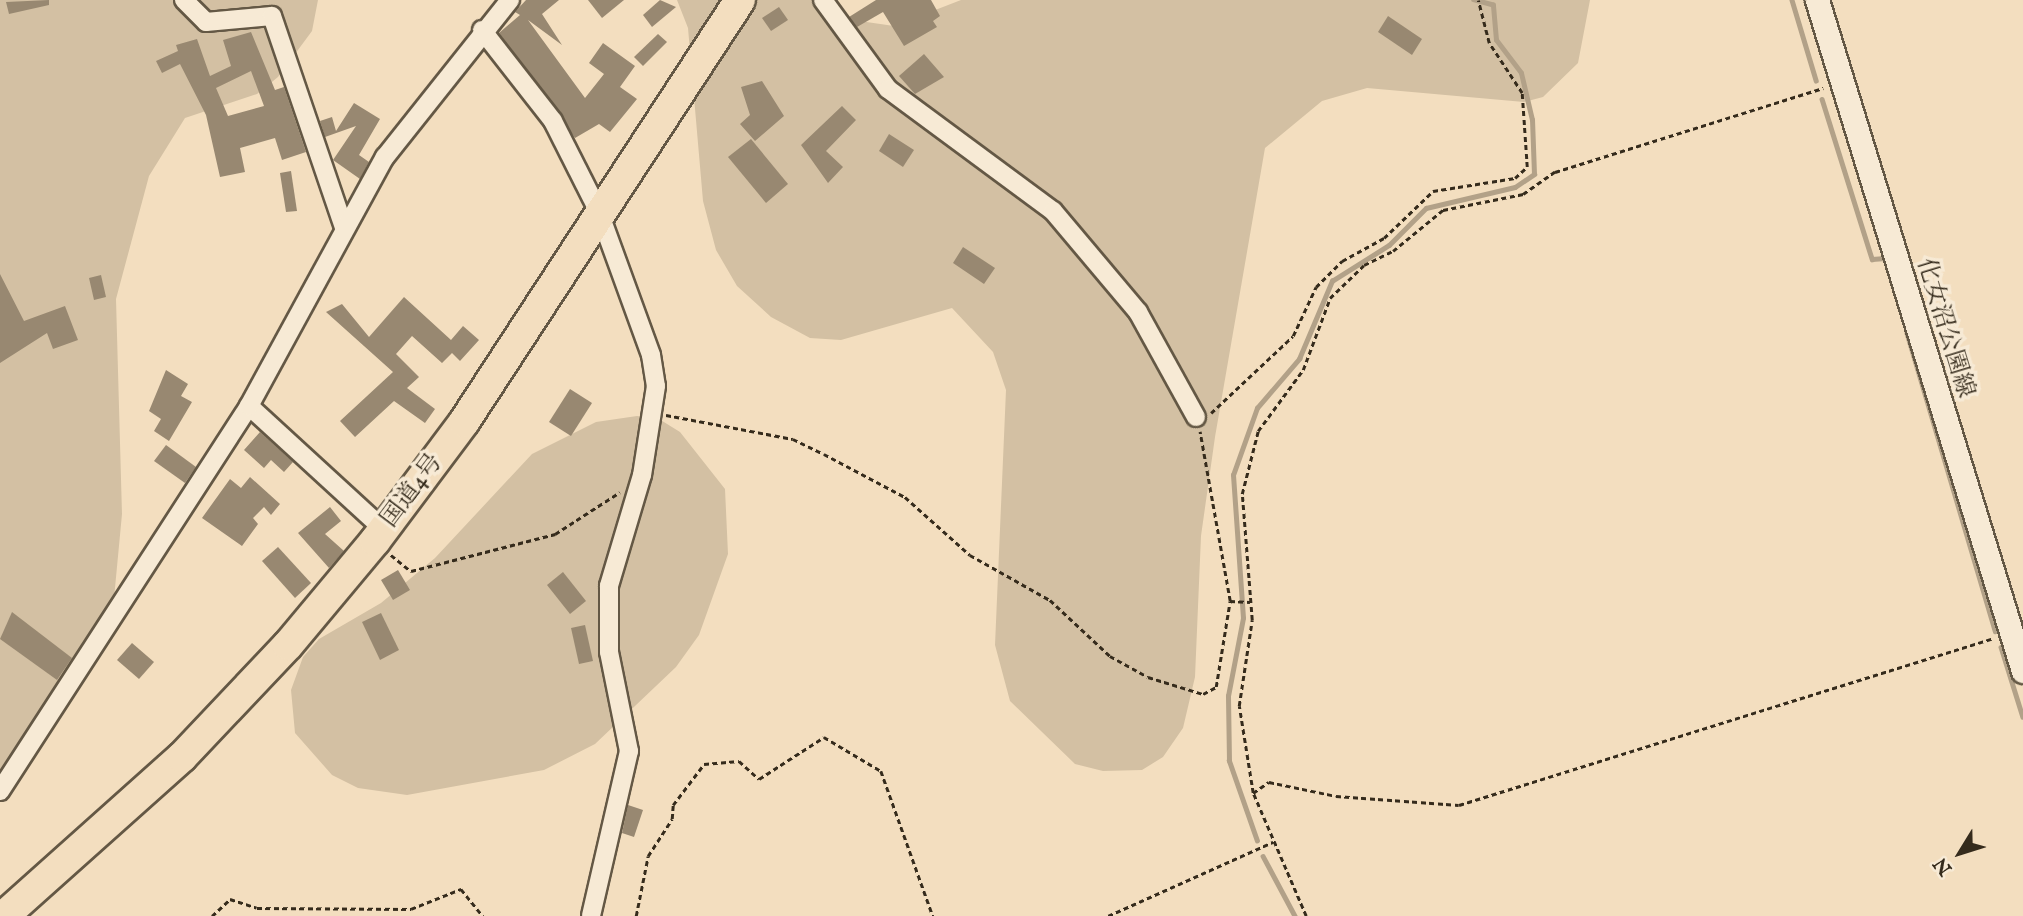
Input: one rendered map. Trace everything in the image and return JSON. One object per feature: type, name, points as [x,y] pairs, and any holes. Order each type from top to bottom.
[{"type":"highway","name":"国道4号","points":[[4,916],[182,757],[288,645],[379,535],[464,422],[740,0]]},
{"type":"main road","name":"化女沼公園線","points":[[1817,0],[2017,631],[2023,671]]},
{"type":"street","points":[[184,0],[206,22],[272,16],[344,227]]},
{"type":"street","points":[[0,791],[249,406],[344,227],[385,157],[482,30],[510,0]]},
{"type":"street","points":[[823,0],[888,89],[1053,211],[1138,312],[1196,417]]},
{"type":"street","points":[[482,30],[553,121],[599,212],[651,355],[656,413],[642,475],[609,586],[609,652],[629,751],[591,916]]},
{"type":"street","points":[[249,406],[379,535]]},
{"type":"path","points":[[656,413],[793,439],[824,454],[905,497],[970,555],[1050,600],[1110,656],[1179,689],[1203,694],[1216,687],[1233,601],[1196,417],[1212,413],[1293,336],[1316,287],[1342,261],[1384,237],[1433,191],[1524,173],[1522,93],[1489,43],[1478,0]]},
{"type":"path","points":[[1306,916],[1253,793],[1239,706],[1250,602],[1242,494],[1248,460],[1265,419],[1307,362],[1330,298],[1352,275],[1443,210],[1523,194],[1555,172],[1842,82]]},
{"type":"path","points":[[379,535],[411,571],[572,527],[642,475]]},
{"type":"path","points":[[1233,601],[1250,602]]},
{"type":"path","points":[[1253,793],[1269,782],[1336,796],[1459,805],[2017,631]]},
{"type":"path","points":[[636,916],[648,856],[672,819],[673,805],[704,764],[739,761],[758,779],[824,737],[881,771],[933,916]]},
{"type":"path","points":[[1108,916],[1273,842]]},
{"type":"path","points":[[212,916],[230,899],[257,908],[411,909],[461,889],[483,916]]},
{"type":"shaded area","points":[[0,0],[318,0],[312,31],[278,77],[257,94],[185,118],[149,176],[116,299],[122,514],[113,609],[0,799]]},
{"type":"shaded area","points":[[677,0],[829,0],[846,19],[894,26],[961,0],[1590,0],[1578,63],[1543,97],[1524,102],[1367,88],[1322,101],[1265,148],[1215,437],[1201,536],[1195,677],[1183,728],[1163,757],[1142,770],[1103,771],[1075,764],[1010,701],[995,645],[1006,390],[993,352],[952,308],[841,340],[810,338],[771,317],[737,286],[716,250],[703,201],[688,28]]},
{"type":"shaded area","points":[[637,416],[659,419],[680,432],[725,489],[728,554],[699,635],[676,667],[595,744],[544,770],[407,795],[358,788],[332,775],[295,733],[291,690],[303,657],[319,639],[381,603],[435,558],[532,454],[596,422]]},
{"type":"building","points":[[49,0],[49,5],[9,14],[6,2]]},
{"type":"building","points":[[526,0],[559,0],[542,14],[562,45],[528,20],[585,98],[604,74],[589,63],[603,43],[635,66],[620,87],[637,99],[610,132],[599,124],[575,138],[499,33],[520,15],[515,12]]},
{"type":"building","points":[[588,0],[624,0],[602,18]]},
{"type":"building","points":[[660,0],[676,7],[652,27],[643,15]]},
{"type":"building","points":[[876,0],[931,0],[940,16],[933,21],[937,27],[904,46],[883,12],[857,27],[849,17]]},
{"type":"building","points":[[779,7],[788,20],[771,31],[762,18]]},
{"type":"building","points":[[1388,16],[1422,39],[1412,55],[1378,32]]},
{"type":"building","points":[[251,32],[275,90],[284,87],[306,152],[282,160],[275,138],[240,148],[245,172],[220,177],[206,115],[180,64],[162,73],[156,61],[178,51],[176,45],[197,39],[210,76],[231,66],[223,40]],"holes":[[[251,71],[264,106],[228,116],[216,88]]]},
{"type":"building","points":[[658,34],[667,42],[643,66],[634,57]]},
{"type":"building","points":[[924,54],[944,77],[915,94],[899,76]]},
{"type":"building","points":[[762,81],[784,116],[755,141],[740,124],[750,115],[741,87]]},
{"type":"building","points":[[354,103],[380,119],[359,155],[369,162],[360,179],[333,160],[356,126],[325,137],[320,121],[332,117],[336,131]]},
{"type":"building","points":[[842,106],[856,120],[826,151],[843,167],[828,183],[801,145]]},
{"type":"building","points":[[889,134],[914,150],[903,167],[879,151]]},
{"type":"building","points":[[751,139],[788,184],[766,203],[728,157]]},
{"type":"building","points":[[291,171],[297,211],[286,212],[280,173]]},
{"type":"building","points":[[963,247],[995,268],[984,284],[953,263]]},
{"type":"building","points":[[0,274],[24,321],[65,306],[78,340],[53,349],[47,333],[0,363]]},
{"type":"building","points":[[101,275],[106,297],[94,300],[89,278]]},
{"type":"building","points":[[404,297],[451,340],[463,326],[479,340],[460,361],[452,353],[442,363],[412,336],[396,354],[419,377],[407,388],[435,409],[425,423],[394,401],[355,437],[340,421],[393,372],[326,312],[342,304],[369,337]]},
{"type":"building","points":[[166,370],[188,384],[181,396],[192,402],[169,441],[154,431],[161,419],[149,411]]},
{"type":"building","points":[[570,389],[592,403],[571,436],[549,422]]},
{"type":"building","points":[[260,432],[293,462],[284,472],[271,460],[264,468],[244,450]]},
{"type":"building","points":[[166,445],[196,467],[185,483],[154,461]]},
{"type":"building","points":[[250,477],[280,504],[271,515],[264,507],[253,518],[258,524],[242,546],[202,518],[230,479],[241,488]]},
{"type":"building","points":[[330,507],[341,521],[325,534],[344,551],[329,568],[298,533]]},
{"type":"building","points":[[278,547],[311,583],[295,598],[262,561]]},
{"type":"building","points":[[398,570],[410,590],[393,600],[381,580]]},
{"type":"building","points":[[563,572],[586,601],[570,614],[547,585]]},
{"type":"building","points":[[12,612],[72,658],[57,680],[0,639]]},
{"type":"building","points":[[381,613],[399,650],[380,660],[362,622]]},
{"type":"building","points":[[585,625],[593,661],[579,664],[571,628]]},
{"type":"building","points":[[132,643],[154,662],[139,679],[117,660]]},
{"type":"building","points":[[628,805],[643,810],[634,837],[622,833]]},
{"type":"waterway","points":[[1257,841],[1229,761],[1228,696],[1243,618],[1233,475],[1257,408],[1299,359],[1332,281],[1389,245],[1426,208],[1515,187],[1534,174],[1532,120],[1521,73],[1496,40],[1493,5],[1474,0]]},
{"type":"waterway","points":[[1792,0],[1816,80]]},
{"type":"waterway","points":[[1822,99],[1872,259],[1885,258]]},
{"type":"waterway","points":[[1907,333],[1995,631]]},
{"type":"waterway","points":[[2001,647],[2023,717]]},
{"type":"waterway","points":[[1263,856],[1295,916]]}]
